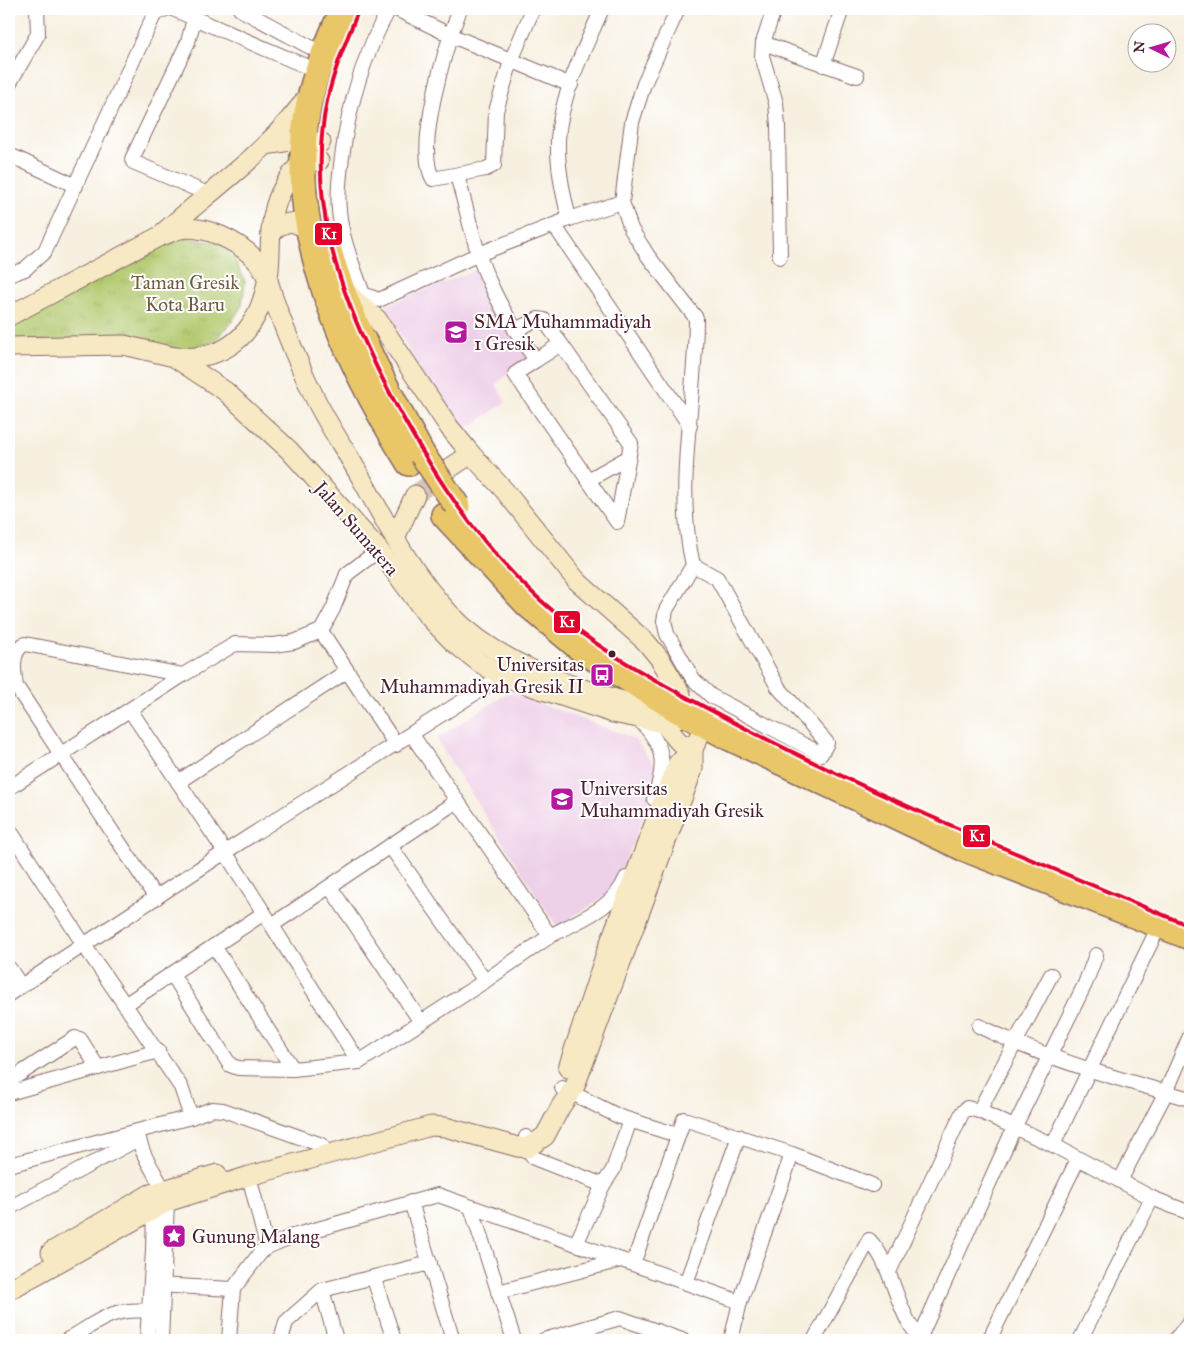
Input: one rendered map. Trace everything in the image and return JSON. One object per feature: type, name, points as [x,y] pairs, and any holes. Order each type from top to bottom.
[{"type":"highway","points":[[343,9],[318,71],[312,151],[309,232],[323,288],[374,402],[416,459],[450,510],[528,605],[583,651],[699,736],[914,817],[1190,937]]},
{"type":"highway","points":[[359,9],[336,62],[312,151],[329,249],[342,288],[416,459]]},
{"type":"highway","points":[[450,510],[494,552],[537,598],[590,639],[682,694],[816,759],[914,817]]},
{"type":"highway","points":[[991,851],[1190,926]]},
{"type":"main road","points":[[158,237],[267,145],[298,110],[318,71]]},
{"type":"main road","points":[[267,145],[312,151]]},
{"type":"main road","points":[[174,357],[196,359],[217,353],[240,340],[255,318],[268,276],[274,211],[282,189],[312,151]]},
{"type":"main road","points":[[271,232],[282,224],[291,222],[298,223],[309,232]]},
{"type":"main road","points":[[9,316],[158,237],[180,229],[202,230],[223,238],[256,259],[268,276]]},
{"type":"main road","name":"Jalan Sumatera","points":[[268,276],[275,302],[313,395],[419,577],[449,613],[505,667],[613,713],[663,723],[680,742],[699,736]]},
{"type":"main road","points":[[342,288],[376,319],[388,334],[418,382],[471,454],[504,490],[577,581],[646,642],[660,659],[682,694]]},
{"type":"main road","name":"Jalan Sumatera","points":[[9,347],[124,345],[174,357],[225,391],[289,450],[379,550],[427,615],[452,642],[480,663],[554,679],[666,714],[699,736]]},
{"type":"main road","points":[[450,468],[471,454]]},
{"type":"main road","points":[[395,538],[415,495]]},
{"type":"main road","points":[[9,1290],[158,1194],[249,1176],[431,1126],[444,1127],[504,1144],[530,1142],[548,1132],[564,1096],[615,953],[678,763],[699,736]]},
{"type":"main road","points":[[9,1277],[158,1194],[431,1114],[445,1115],[530,1142]]},
{"type":"street","points":[[9,84],[38,34],[38,9]]},
{"type":"street","points":[[11,272],[25,269],[45,251],[154,14],[165,9]]},
{"type":"street","points":[[173,9],[318,71]]},
{"type":"street","points":[[240,9],[318,71]]},
{"type":"street","points":[[389,9],[367,53],[353,94],[339,184],[339,211],[342,230],[363,294],[379,300],[479,254],[569,219],[622,202]]},
{"type":"street","points":[[396,9],[511,62],[571,85]]},
{"type":"street","points":[[460,9],[438,74],[430,120],[428,155],[433,179],[457,176],[486,169],[494,165],[496,111],[511,62],[533,9]]},
{"type":"street","points":[[569,219],[560,180],[558,138],[564,104],[602,9]]},
{"type":"street","points":[[678,9],[644,84],[632,122],[622,202],[631,228],[648,256],[696,318],[686,506],[688,543],[693,565],[666,610],[664,621],[668,634],[693,679],[711,696],[816,759],[827,743],[778,687],[717,578],[693,565]]},
{"type":"street","points":[[774,9],[763,43],[762,56],[776,104],[778,126],[780,257]]},
{"type":"street","points":[[823,65],[842,9]]},
{"type":"street","points":[[194,19],[188,42],[132,159],[133,162],[208,194]]},
{"type":"street","points":[[763,43],[857,76]]},
{"type":"street","points":[[14,157],[76,186]]},
{"type":"street","points":[[457,176],[489,282],[515,330],[536,360]]},
{"type":"street","points":[[554,225],[690,426]]},
{"type":"street","points":[[379,300],[388,334]]},
{"type":"street","points":[[515,330],[543,319],[631,443],[617,522],[515,374],[560,344]]},
{"type":"street","points":[[588,480],[629,457]]},
{"type":"street","points":[[9,788],[183,675],[240,643],[274,645],[294,642],[321,631],[333,609],[347,574],[379,550]]},
{"type":"street","points":[[321,631],[396,745]]},
{"type":"street","points":[[156,898],[60,755],[13,689],[16,653],[25,644],[183,675]]},
{"type":"street","points":[[9,994],[225,852],[412,735],[505,667]]},
{"type":"street","points":[[178,782],[347,671]]},
{"type":"street","points":[[130,710],[225,852],[359,1062]]},
{"type":"street","points":[[172,974],[230,1066],[238,1068],[293,1069],[359,1062],[550,936],[611,901],[621,890],[659,785],[662,753],[658,741],[637,718]]},
{"type":"street","points":[[412,735],[550,936]]},
{"type":"street","points":[[272,925],[457,801]]},
{"type":"street","points":[[9,829],[84,945],[182,1087],[191,1117]]},
{"type":"street","points":[[390,846],[484,981]]},
{"type":"street","points":[[330,886],[422,1022]]},
{"type":"street","points":[[126,1004],[264,912]]},
{"type":"street","points":[[1053,1146],[1160,924]]},
{"type":"street","points":[[214,946],[293,1069]]},
{"type":"street","points":[[814,1340],[869,1240],[879,1250],[910,1325],[922,1339],[1014,1128],[1085,984],[1096,955]]},
{"type":"street","points":[[9,968],[21,986]]},
{"type":"street","points":[[978,1111],[1051,975]]},
{"type":"street","points":[[979,1026],[1014,1044],[1091,1070],[1190,1099]]},
{"type":"street","points":[[1120,1181],[1166,1092],[1190,1036]]},
{"type":"street","points":[[9,1081],[75,1038],[80,1039],[98,1068]]},
{"type":"street","points":[[9,1093],[158,1051]]},
{"type":"street","points":[[564,1096],[678,1136]]},
{"type":"street","points":[[888,1272],[962,1113],[967,1108],[978,1111],[1053,1146],[1152,1198],[1190,1213]]},
{"type":"street","points":[[9,1165],[138,1135],[212,1109],[223,1110],[322,1145]]},
{"type":"street","points":[[627,1262],[678,1136],[682,1120],[686,1119],[792,1154],[872,1185]]},
{"type":"street","points":[[576,1244],[603,1185],[612,1170],[630,1120]]},
{"type":"street","points":[[138,1135],[158,1194],[158,1285],[161,1340]]},
{"type":"street","points":[[9,1208],[138,1135]]},
{"type":"street","points":[[686,1283],[739,1136]]},
{"type":"street","points":[[530,1142],[534,1158],[603,1185]]},
{"type":"street","points":[[731,1340],[740,1302],[792,1154]]},
{"type":"street","points":[[989,1340],[1078,1159]]},
{"type":"street","points":[[249,1176],[267,1247]]},
{"type":"street","points":[[228,1340],[233,1290],[260,1252],[267,1247],[293,1236],[441,1195],[740,1302]]},
{"type":"street","points":[[1080,1340],[1152,1198]]},
{"type":"street","points":[[411,1202],[453,1340]]},
{"type":"street","points":[[471,1206],[514,1340]]},
{"type":"street","points":[[498,1292],[627,1262]]},
{"type":"street","points":[[281,1340],[286,1322],[314,1295],[322,1290],[374,1279],[430,1263]]},
{"type":"street","points":[[374,1279],[394,1340]]},
{"type":"street","points":[[158,1285],[233,1290]]},
{"type":"street","points":[[147,1340],[149,1311],[158,1285]]},
{"type":"street","points":[[322,1290],[336,1340]]},
{"type":"street","points":[[73,1338],[108,1315],[122,1310],[149,1311]]},
{"type":"street","points":[[544,1340],[620,1318],[682,1340]]},
{"type":"street","points":[[1175,1340],[1190,1322]]},
{"type":"shaded area","name":"SMA Muhammadiyah 1 Gresik","points":[[476,270],[529,358],[496,384],[506,402],[460,434],[435,399],[385,306]]},
{"type":"shaded area","name":"Universitas Muhammadiyah Gresik","points":[[509,692],[635,740],[656,767],[657,775],[638,831],[613,891],[557,927],[436,739]]},
{"type":"green space","name":"Taman Gresik Kota Baru","points":[[180,237],[219,243],[234,258],[245,281],[242,305],[229,326],[212,343],[185,349],[9,339],[9,322]]},
{"type":"tunnel","points":[[415,495],[448,470]]},
{"type":"transit line","name":"K1","points":[[359,9],[333,77],[322,136],[321,171],[324,206],[330,240],[350,306],[363,338],[394,401],[447,491],[489,547],[512,573],[537,597],[583,635],[633,667],[737,724],[905,805],[1190,926]]},
{"type":"place","name":"SMA Muhammadiyah 1 Gresik","points":[[456,332]]},
{"type":"place","name":"Universitas Muhammadiyah Gresik II","points":[[602,675]]},
{"type":"place","name":"Universitas Muhammadiyah Gresik","points":[[562,799]]},
{"type":"place","name":"Gunung Malang","points":[[174,1236]]}]
